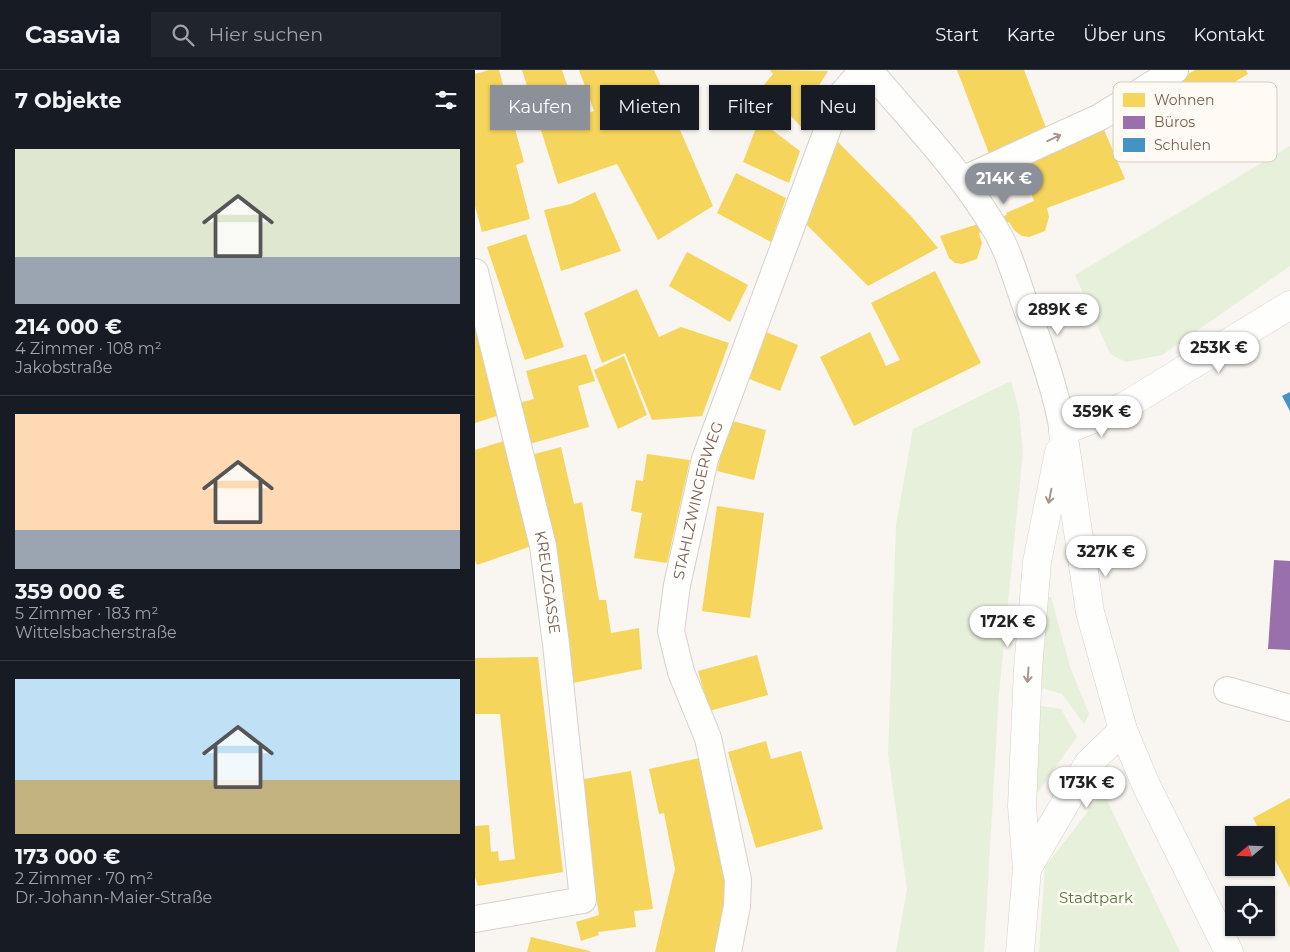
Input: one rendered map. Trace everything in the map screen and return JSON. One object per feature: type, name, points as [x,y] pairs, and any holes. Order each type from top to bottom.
[{"type":"street","name":"STAHLZWINGERWEG","points":[[727,952],[737,906],[738,880],[708,738],[681,672],[671,632],[677,585],[705,459],[840,96],[863,70]]},
{"type":"street","points":[[869,70],[962,180],[995,228],[1007,253],[1057,400],[1090,612],[1123,730],[1146,785],[1229,952]]},
{"type":"street","points":[[1156,82],[1175,70]]},
{"type":"street","points":[[962,180],[1100,117],[1113,109]]},
{"type":"street","name":"KREUZGASSE","points":[[475,272],[543,546],[556,644],[583,900],[475,919]]},
{"type":"street","points":[[1063,431],[1125,406],[1290,305]]},
{"type":"street","points":[[1020,952],[1027,869],[1022,806],[1029,659],[1037,562],[1063,431]]},
{"type":"street","points":[[1227,690],[1290,708]]},
{"type":"street","points":[[1027,869],[1088,764],[1123,730]]},
{"type":"green space","points":[[1290,146],[1290,266],[1162,355],[1126,362],[1110,354],[1075,275],[1263,162],[1277,162],[1277,154]]},
{"type":"green space","points":[[1011,381],[1019,411],[1023,452],[999,693],[984,952],[896,952],[907,889],[888,754],[896,525],[913,429]]},
{"type":"green space","points":[[1046,597],[1051,597],[1070,667],[1089,714],[1084,724],[1062,694],[1041,688],[1037,681]]},
{"type":"green space","points":[[1036,705],[1061,709],[1077,737],[1032,800]]},
{"type":"green space","name":"Stadtpark","points":[[1103,792],[1180,952],[1039,952],[1045,867]]},
{"type":"building: Wohnen","points":[[489,70],[499,70],[503,85],[490,85],[490,130],[515,130],[524,162],[516,165],[530,219],[482,232],[475,206],[475,74]]},
{"type":"building: Wohnen","points":[[522,70],[562,70],[567,85],[527,85]]},
{"type":"building: Wohnen","points":[[579,70],[654,70],[661,85],[600,85],[600,130],[680,130],[713,206],[658,240],[617,164],[558,184],[541,130],[590,130],[590,112],[594,111],[590,100],[590,85],[584,85]]},
{"type":"building: Wohnen","points":[[770,70],[828,71],[819,85],[801,85],[801,127],[791,116],[791,85],[764,85],[773,74]]},
{"type":"building: Wohnen","points":[[957,70],[1024,70],[1048,133],[990,156]]},
{"type":"building: Wohnen","points":[[1195,70],[1246,70],[1248,74],[1235,82],[1175,82]]},
{"type":"building: Wohnen","points":[[1102,125],[1113,151],[1113,162],[1118,162],[1125,179],[1047,208],[1049,217],[1045,231],[1029,237],[1022,236],[1014,230],[1009,222],[979,233],[982,243],[977,259],[962,264],[955,263],[949,258],[940,236],[1007,215],[1006,213],[1034,201],[1019,160]]},
{"type":"building: Wohnen","points":[[755,130],[772,130],[800,151],[789,183],[743,162]]},
{"type":"building: Wohnen","points":[[838,142],[911,216],[938,248],[868,286],[804,222]]},
{"type":"building: Wohnen","points":[[736,173],[786,198],[771,242],[717,213]]},
{"type":"building: Wohnen","points":[[595,192],[621,251],[561,271],[544,210],[571,204]]},
{"type":"building: Wohnen","points":[[526,234],[564,347],[525,360],[487,247]]},
{"type":"building: Wohnen","points":[[687,252],[748,285],[730,322],[669,286]]},
{"type":"building: Wohnen","points":[[935,271],[981,363],[854,426],[820,357],[870,332],[886,366],[900,360],[871,303]]},
{"type":"building: Wohnen","points":[[637,289],[659,337],[681,327],[729,343],[702,416],[652,420],[625,353],[602,363],[584,313]]},
{"type":"building: Wohnen","points":[[475,328],[500,415],[475,423]]},
{"type":"building: Wohnen","points":[[766,332],[798,345],[780,391],[747,378]]},
{"type":"building: Wohnen","points":[[586,354],[595,381],[578,386],[589,427],[526,445],[515,404],[534,399],[526,371]]},
{"type":"building: Wohnen","points":[[624,356],[647,415],[618,429],[594,370]]},
{"type":"building: Wohnen","points":[[729,420],[766,430],[754,480],[717,471]]},
{"type":"building: Wohnen","points":[[507,440],[537,544],[477,565],[475,560],[475,450]]},
{"type":"building: Wohnen","points":[[561,447],[574,504],[582,502],[599,600],[606,600],[611,633],[639,628],[642,669],[573,683],[564,605],[547,512],[527,456]]},
{"type":"building: Wohnen","points":[[647,454],[690,460],[667,563],[634,558],[642,513],[631,511],[636,480],[643,481]]},
{"type":"building: Wohnen","points":[[717,506],[764,513],[750,618],[702,611]]},
{"type":"building: Wohnen","points":[[757,655],[768,695],[709,711],[698,671]]},
{"type":"building: Wohnen","points":[[538,657],[563,872],[478,886],[475,877],[475,826],[489,825],[491,852],[498,851],[499,861],[515,859],[500,714],[475,714],[475,658]]},
{"type":"building: Wohnen","points":[[766,741],[771,759],[801,751],[823,829],[756,848],[728,752]]},
{"type":"building: Wohnen","points":[[704,757],[730,884],[719,937],[714,952],[655,952],[675,869],[664,813],[659,814],[649,769]]},
{"type":"building: Wohnen","points":[[631,771],[653,909],[634,911],[636,927],[598,932],[599,935],[581,941],[576,922],[599,915],[578,780]]},
{"type":"building: Wohnen","points":[[1290,798],[1290,888],[1275,860],[1275,826],[1257,826],[1253,818]]},
{"type":"building: Wohnen","points":[[531,937],[590,951],[590,952],[527,952]]},
{"type":"building: Büros","points":[[1274,560],[1290,561],[1290,650],[1268,649]]},
{"type":"building: Schulen","points":[[1290,392],[1290,411],[1282,396]]}]
